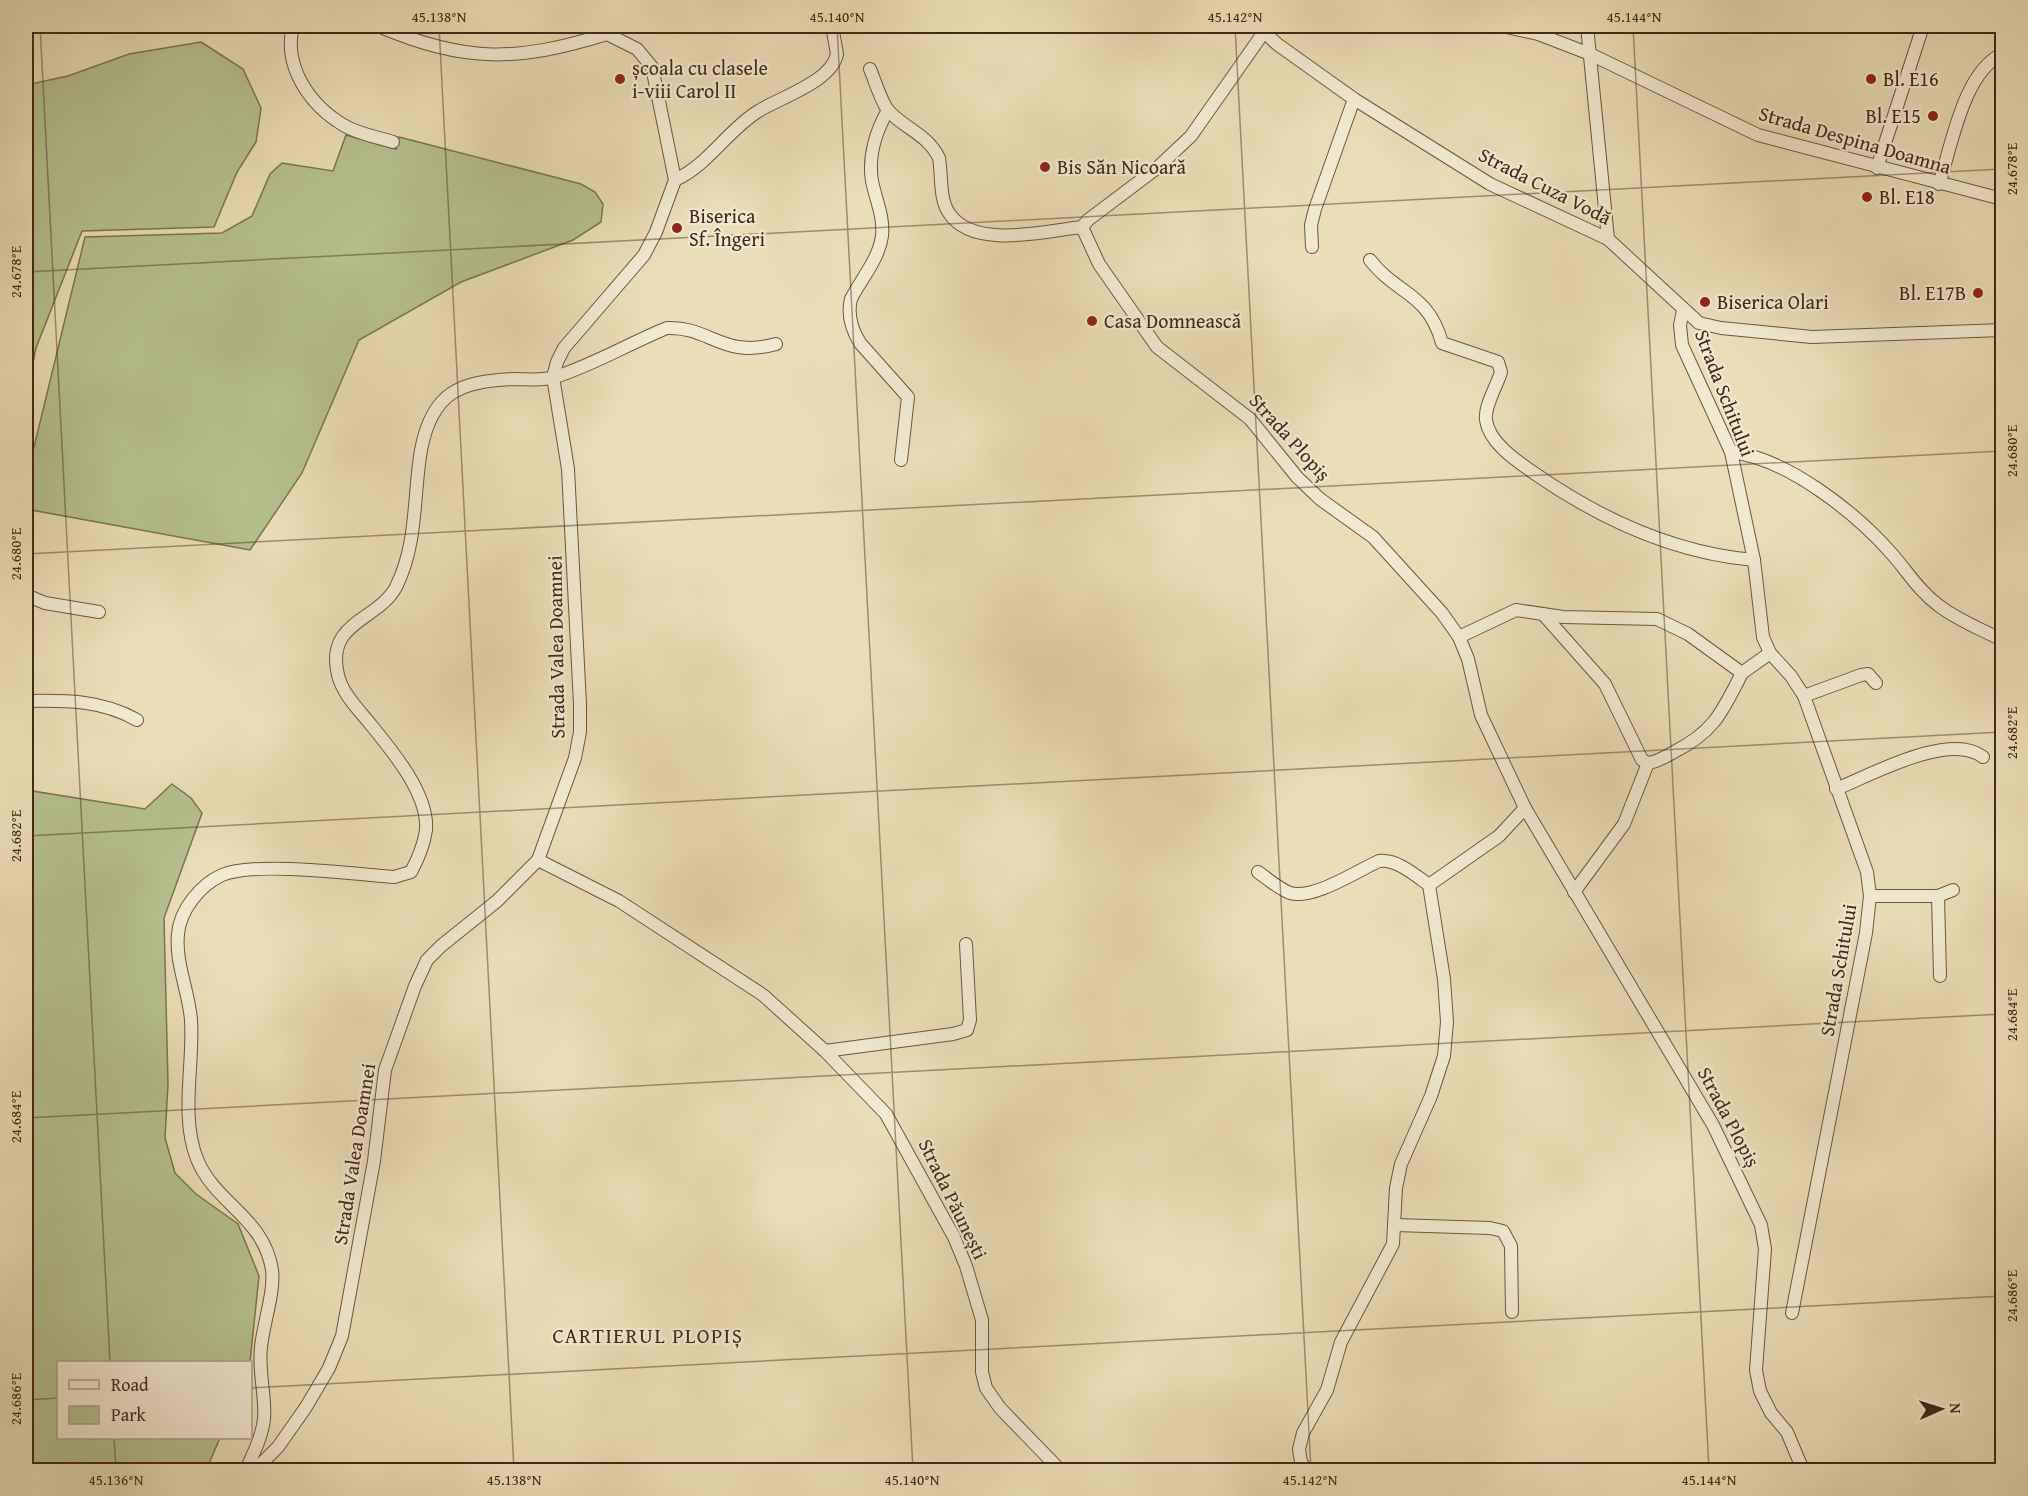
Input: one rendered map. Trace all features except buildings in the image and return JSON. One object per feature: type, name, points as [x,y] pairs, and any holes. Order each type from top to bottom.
[{"type":"street","points":[[293,26],[290,50],[293,68],[322,108],[353,130],[393,142]]},
{"type":"street","points":[[378,26],[441,50],[469,55],[532,52],[606,30],[637,49],[652,67],[675,180],[644,255],[564,348],[553,378]]},
{"type":"street","points":[[675,180],[701,164],[747,119],[796,92],[829,70],[837,54],[832,26]]},
{"type":"street","name":"Strada Despina Doamna","points":[[1502,26],[1539,34],[1590,54],[1758,135],[2002,199]]},
{"type":"street","points":[[1587,26],[1608,239]]},
{"type":"street","points":[[1877,168],[1923,26]]},
{"type":"street","points":[[870,69],[888,110],[925,138],[936,150],[948,212],[961,225],[986,235],[1007,235],[1082,227],[1157,168],[1191,136],[1263,29]]},
{"type":"street","name":"Strada Cuza Vodă","points":[[1263,29],[1354,99],[1507,194],[1608,239],[1699,323],[1708,326],[1812,337],[2002,330]]},
{"type":"street","points":[[1939,184],[1970,90],[1990,60],[2002,54]]},
{"type":"street","points":[[1311,247],[1311,225],[1315,209],[1354,99]]},
{"type":"street","points":[[888,110],[880,123],[871,156],[872,181],[882,223],[880,245],[851,299],[849,308],[851,325],[860,343],[908,397],[901,460]]},
{"type":"street","name":"Strada Plopiș","points":[[1082,227],[1099,264],[1157,347],[1250,419],[1297,477],[1320,499],[1353,521],[1381,546],[1442,613],[1459,637],[1484,724],[1525,808],[1713,1125],[1761,1225],[1765,1249],[1756,1370],[1760,1391],[1772,1413],[1787,1432],[1803,1470]]},
{"type":"street","points":[[1370,260],[1381,275],[1413,295],[1421,303],[1438,328],[1442,343],[1498,362],[1501,372],[1485,413],[1486,421],[1499,443],[1521,463],[1604,517],[1657,538],[1704,552],[1754,560]]},
{"type":"street","name":"Strada Schitului","points":[[1683,310],[1680,325],[1682,345],[1731,452],[1754,560],[1763,638],[1770,653],[1791,676],[1804,696],[1866,872],[1870,896],[1866,933],[1792,1313]]},
{"type":"street","points":[[246,1470],[262,1432],[264,1416],[260,1348],[273,1272],[257,1232],[243,1214],[212,1186],[198,1161],[189,1131],[193,1047],[190,1009],[178,935],[183,914],[209,882],[224,874],[281,869],[394,877],[411,872],[420,855],[426,828],[423,808],[394,752],[343,689],[338,675],[339,643],[355,621],[394,590],[405,567],[414,528],[421,450],[429,423],[438,406],[453,391],[469,383],[553,378],[667,328],[682,329],[739,349],[754,350],[776,344]]},
{"type":"street","name":"Strada Valea Doamnei","points":[[255,1470],[278,1447],[306,1407],[329,1368],[342,1336],[374,1161],[385,1070],[401,1021],[427,960],[497,901],[538,860],[565,789],[580,732],[571,500],[553,378]]},
{"type":"street","points":[[1731,452],[1765,462],[1839,503],[1890,553],[1936,604],[1951,615],[2002,640]]},
{"type":"street","points":[[26,595],[45,603],[99,612]]},
{"type":"street","points":[[1459,637],[1516,610],[1586,618],[1648,619],[1667,622],[1742,672]]},
{"type":"street","points":[[1543,614],[1605,684],[1642,759],[1648,763]]},
{"type":"street","points":[[1574,892],[1624,824],[1648,763],[1684,747],[1707,732],[1719,717],[1742,672],[1770,653]]},
{"type":"street","points":[[1804,696],[1861,675],[1868,674],[1876,683]]},
{"type":"street","points":[[26,701],[90,703],[124,712],[137,720]]},
{"type":"street","points":[[1836,789],[1926,754],[1948,748],[1974,751],[1983,757]]},
{"type":"street","points":[[1429,885],[1499,836],[1525,808]]},
{"type":"street","name":"Strada Păunești","points":[[538,860],[619,901],[763,995],[825,1051],[886,1114],[954,1237],[982,1320],[982,1372],[986,1388],[1000,1408],[1060,1470]]},
{"type":"street","points":[[1258,872],[1290,893],[1313,893],[1373,864],[1386,861],[1429,885]]},
{"type":"street","points":[[1307,1470],[1301,1462],[1299,1449],[1303,1433],[1327,1390],[1341,1342],[1393,1244],[1394,1206],[1401,1164],[1427,1105],[1444,1056],[1447,1022],[1444,979],[1429,885]]},
{"type":"street","points":[[1870,896],[1938,896],[1953,890]]},
{"type":"street","points":[[1938,896],[1940,976]]},
{"type":"street","points":[[825,1051],[968,1030],[970,1020],[966,944]]},
{"type":"street","points":[[1395,1225],[1490,1228],[1503,1231],[1511,1246],[1512,1312]]},
{"type":"green space","points":[[201,42],[243,69],[261,108],[256,142],[237,172],[214,227],[82,231],[36,348],[26,397],[26,85],[68,76],[129,54]]},
{"type":"green space","points":[[346,135],[396,149],[399,137],[581,184],[595,192],[603,204],[601,222],[573,240],[461,282],[359,340],[302,473],[250,550],[26,509],[26,480],[85,237],[222,233],[252,216],[270,174],[282,163],[333,171]]},
{"type":"green space","points":[[172,784],[191,798],[202,813],[164,918],[168,1084],[165,1138],[175,1173],[196,1194],[238,1224],[259,1276],[250,1361],[57,1361],[57,1439],[220,1439],[206,1470],[26,1470],[26,790],[145,809]]},
{"type":"place","name":"școala cu clasele i-viii Carol II","points":[[620,79]]},
{"type":"place","name":"Bl. E16","points":[[1871,79]]},
{"type":"place","name":"Bl. E15","points":[[1933,116]]},
{"type":"place","name":"Bis Săn Nicoară","points":[[1045,167]]},
{"type":"place","name":"Bl. E18","points":[[1867,197]]},
{"type":"place","name":"Biserica Sf. Îngeri","points":[[677,228]]},
{"type":"place","name":"Bl. E17B","points":[[1978,293]]},
{"type":"place","name":"Biserica Olari","points":[[1705,302]]},
{"type":"place","name":"Casa Domnească","points":[[1092,321]]},
{"type":"district","name":"CARTIERUL PLOPIȘ","points":[[648,1336]]}]
